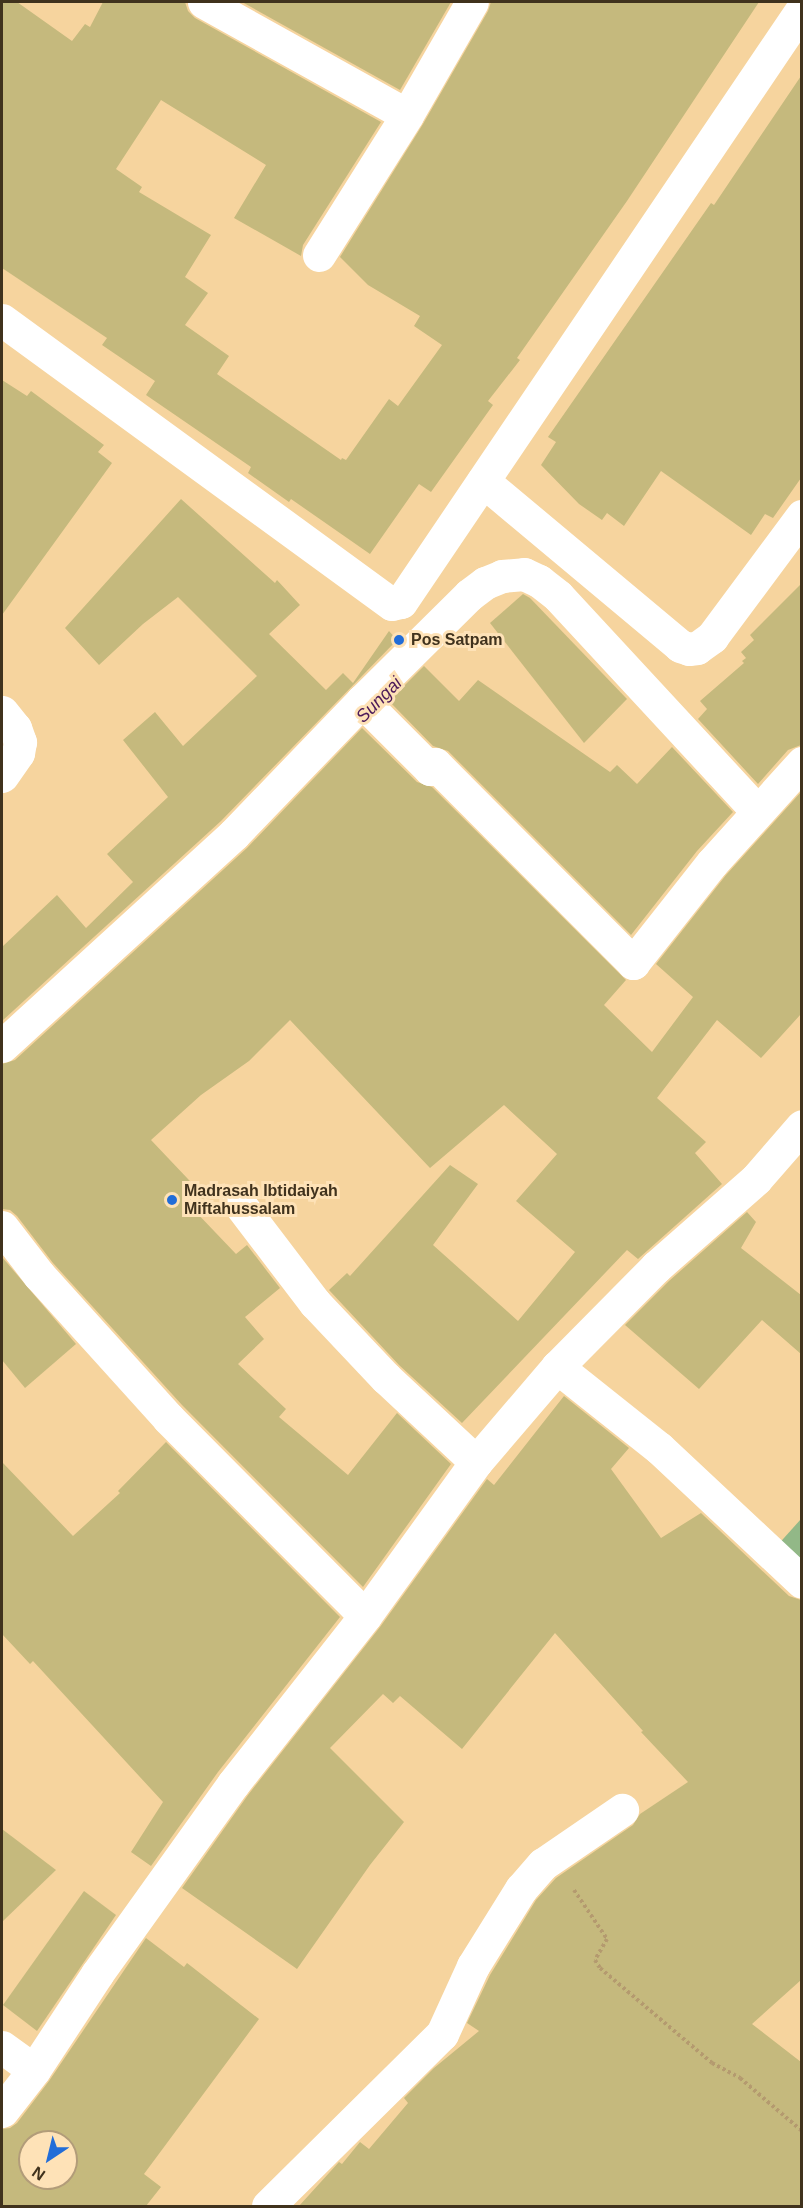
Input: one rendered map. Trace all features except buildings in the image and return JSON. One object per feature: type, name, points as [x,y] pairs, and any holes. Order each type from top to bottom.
[{"type":"street","points":[[204,2],[407,115]]},
{"type":"street","points":[[319,255],[407,115],[472,2]]},
{"type":"street","points":[[3,324],[392,604],[401,602],[801,9]]},
{"type":"street","points":[[483,481],[680,646],[689,649],[697,648],[712,637],[801,516]]},
{"type":"street","points":[[2,1046],[234,834],[368,706],[484,583],[502,576],[524,574],[558,596],[757,811]]},
{"type":"street","points":[[368,706],[430,769],[435,764],[633,963],[712,863],[801,763]]},
{"type":"street","points":[[2,712],[15,728],[20,742],[18,753],[2,776]]},
{"type":"street","points":[[2,2111],[34,2070],[97,1974],[226,1794],[365,1616],[476,1462],[557,1367],[656,1267],[756,1179],[801,1126]]},
{"type":"street","points":[[238,1202],[315,1303],[386,1378],[476,1462]]},
{"type":"street","points":[[2,1227],[39,1275],[168,1419],[365,1616]]},
{"type":"street","points":[[557,1367],[659,1448],[801,1582]]},
{"type":"street","points":[[268,2206],[442,2034],[472,1966],[521,1889],[543,1864],[622,1810]]},
{"type":"street","points":[[2,2047],[34,2070]]},
{"type":"path","points":[[543,1864],[576,1892],[607,1939],[595,1960],[600,1968],[712,2063],[740,2078],[801,2132]]},
{"type":"green space","points":[[801,1519],[801,1572],[775,1548]]},
{"type":"place","name":"Pos Satpam","points":[[399,640]]},
{"type":"place","name":"Madrasah Ibtidaiyah Miftahussalam","points":[[172,1200]]},
{"type":"water label","name":"Sungai","points":[[379,700]]}]
